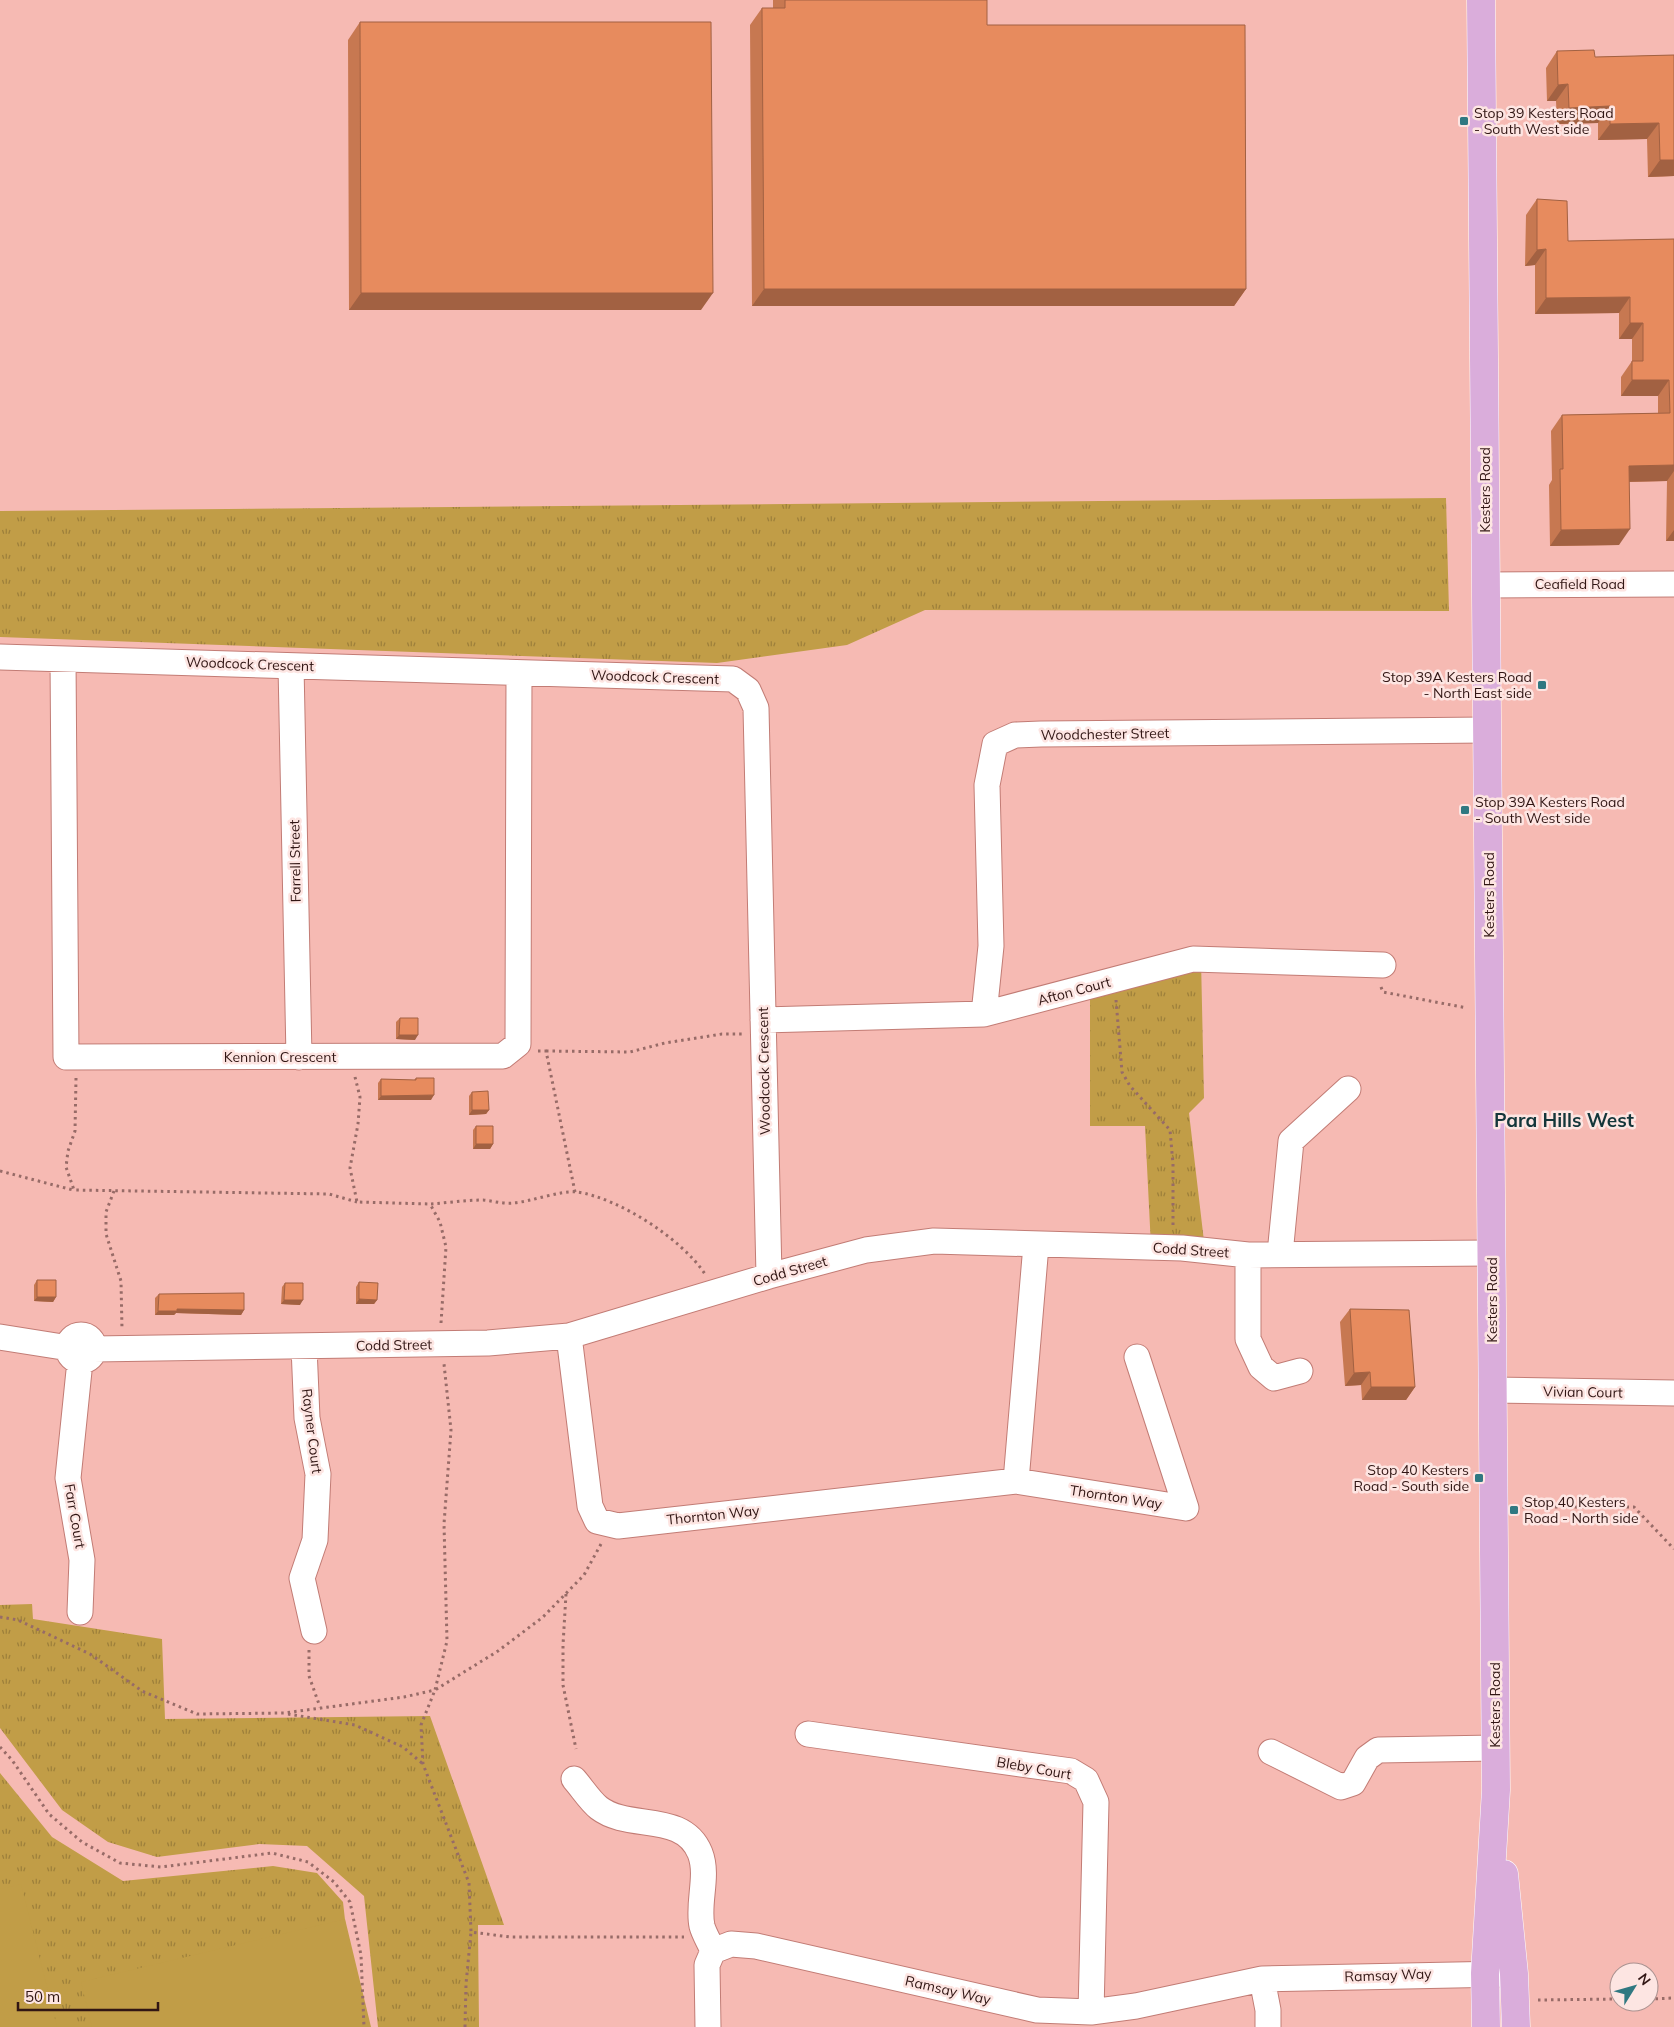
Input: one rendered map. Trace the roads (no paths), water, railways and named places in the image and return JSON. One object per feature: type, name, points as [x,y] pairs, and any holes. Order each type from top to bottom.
[{"type":"main road","name":"Kesters Road","points":[[1481,0],[1495,1748],[1496,1790],[1516,2027]]},
{"type":"main road","name":"Kesters Road","points":[[1486,2027],[1485,1973],[1496,1790]]},
{"type":"street","name":"Ceafield Road","points":[[1486,585],[1674,584]]},
{"type":"street","name":"Woodcock Crescent","points":[[0,657],[732,679],[748,690],[756,708],[755,1027],[769,1276]]},
{"type":"street","name":"Kennion Crescent","points":[[64,659],[66,1058],[503,1056],[518,1044],[519,673]]},
{"type":"street","name":"Farrell Street","points":[[291,666],[299,1057]]},
{"type":"street","name":"Woodchester Street","points":[[984,1014],[991,946],[986,785],[996,744],[1015,735],[1032,734],[1487,730]]},
{"type":"street","name":"Afton Court","points":[[755,1027],[984,1014],[1193,959],[1378,965]]},
{"type":"street","points":[[1280,1254],[1291,1141],[1348,1089]]},
{"type":"street","name":"Codd Street","points":[[0,1337],[81,1352],[488,1343],[569,1336],[769,1276],[866,1250],[934,1241],[1174,1248],[1248,1255],[1491,1253]]},
{"type":"street","points":[[1016,1481],[1036,1245]]},
{"type":"street","points":[[1248,1255],[1248,1339],[1260,1367],[1274,1378],[1300,1371]]},
{"type":"street","name":"Thornton Way","points":[[569,1336],[590,1506],[597,1521],[618,1526],[1016,1481],[1186,1508],[1137,1357]]},
{"type":"street","name":"Rayner Court","points":[[304,1347],[307,1418],[318,1474],[315,1540],[302,1578],[311,1639]]},
{"type":"street","name":"Farr Court","points":[[80,1612],[82,1560],[68,1478],[81,1352]]},
{"type":"street","name":"Vivian Court","points":[[1492,1390],[1674,1393]]},
{"type":"street","name":"Bleby Court","points":[[808,1734],[1071,1772],[1086,1780],[1096,1802],[1091,2012]]},
{"type":"street","points":[[1271,1752],[1341,1787],[1352,1783],[1367,1758],[1378,1750],[1495,1748]]},
{"type":"street","points":[[574,1779],[599,1808],[622,1818],[663,1824],[680,1831],[691,1839],[700,1853],[702,1866],[702,1926],[713,1951],[707,1965],[708,2027]]},
{"type":"street","name":"Ramsay Way","points":[[713,1951],[731,1944],[756,1946],[1038,2010],[1091,2012],[1136,2006],[1262,1979],[1485,1973],[1514,1987]]},
{"type":"street","points":[[1262,1979],[1268,2010],[1268,2027]]},
{"type":"place","name":"Stop 39 Kesters Road - South West side","points":[[1464,121]]},
{"type":"place","name":"Stop 39A Kesters Road - North East side","points":[[1542,685]]},
{"type":"place","name":"Stop 39A Kesters Road - South West side","points":[[1465,810]]},
{"type":"place","name":"Stop 40 Kesters Road - South side","points":[[1479,1478]]},
{"type":"place","name":"Stop 40 Kesters Road - North side","points":[[1514,1510]]},
{"type":"district","name":"Para Hills West","points":[[1564,1120]]}]
